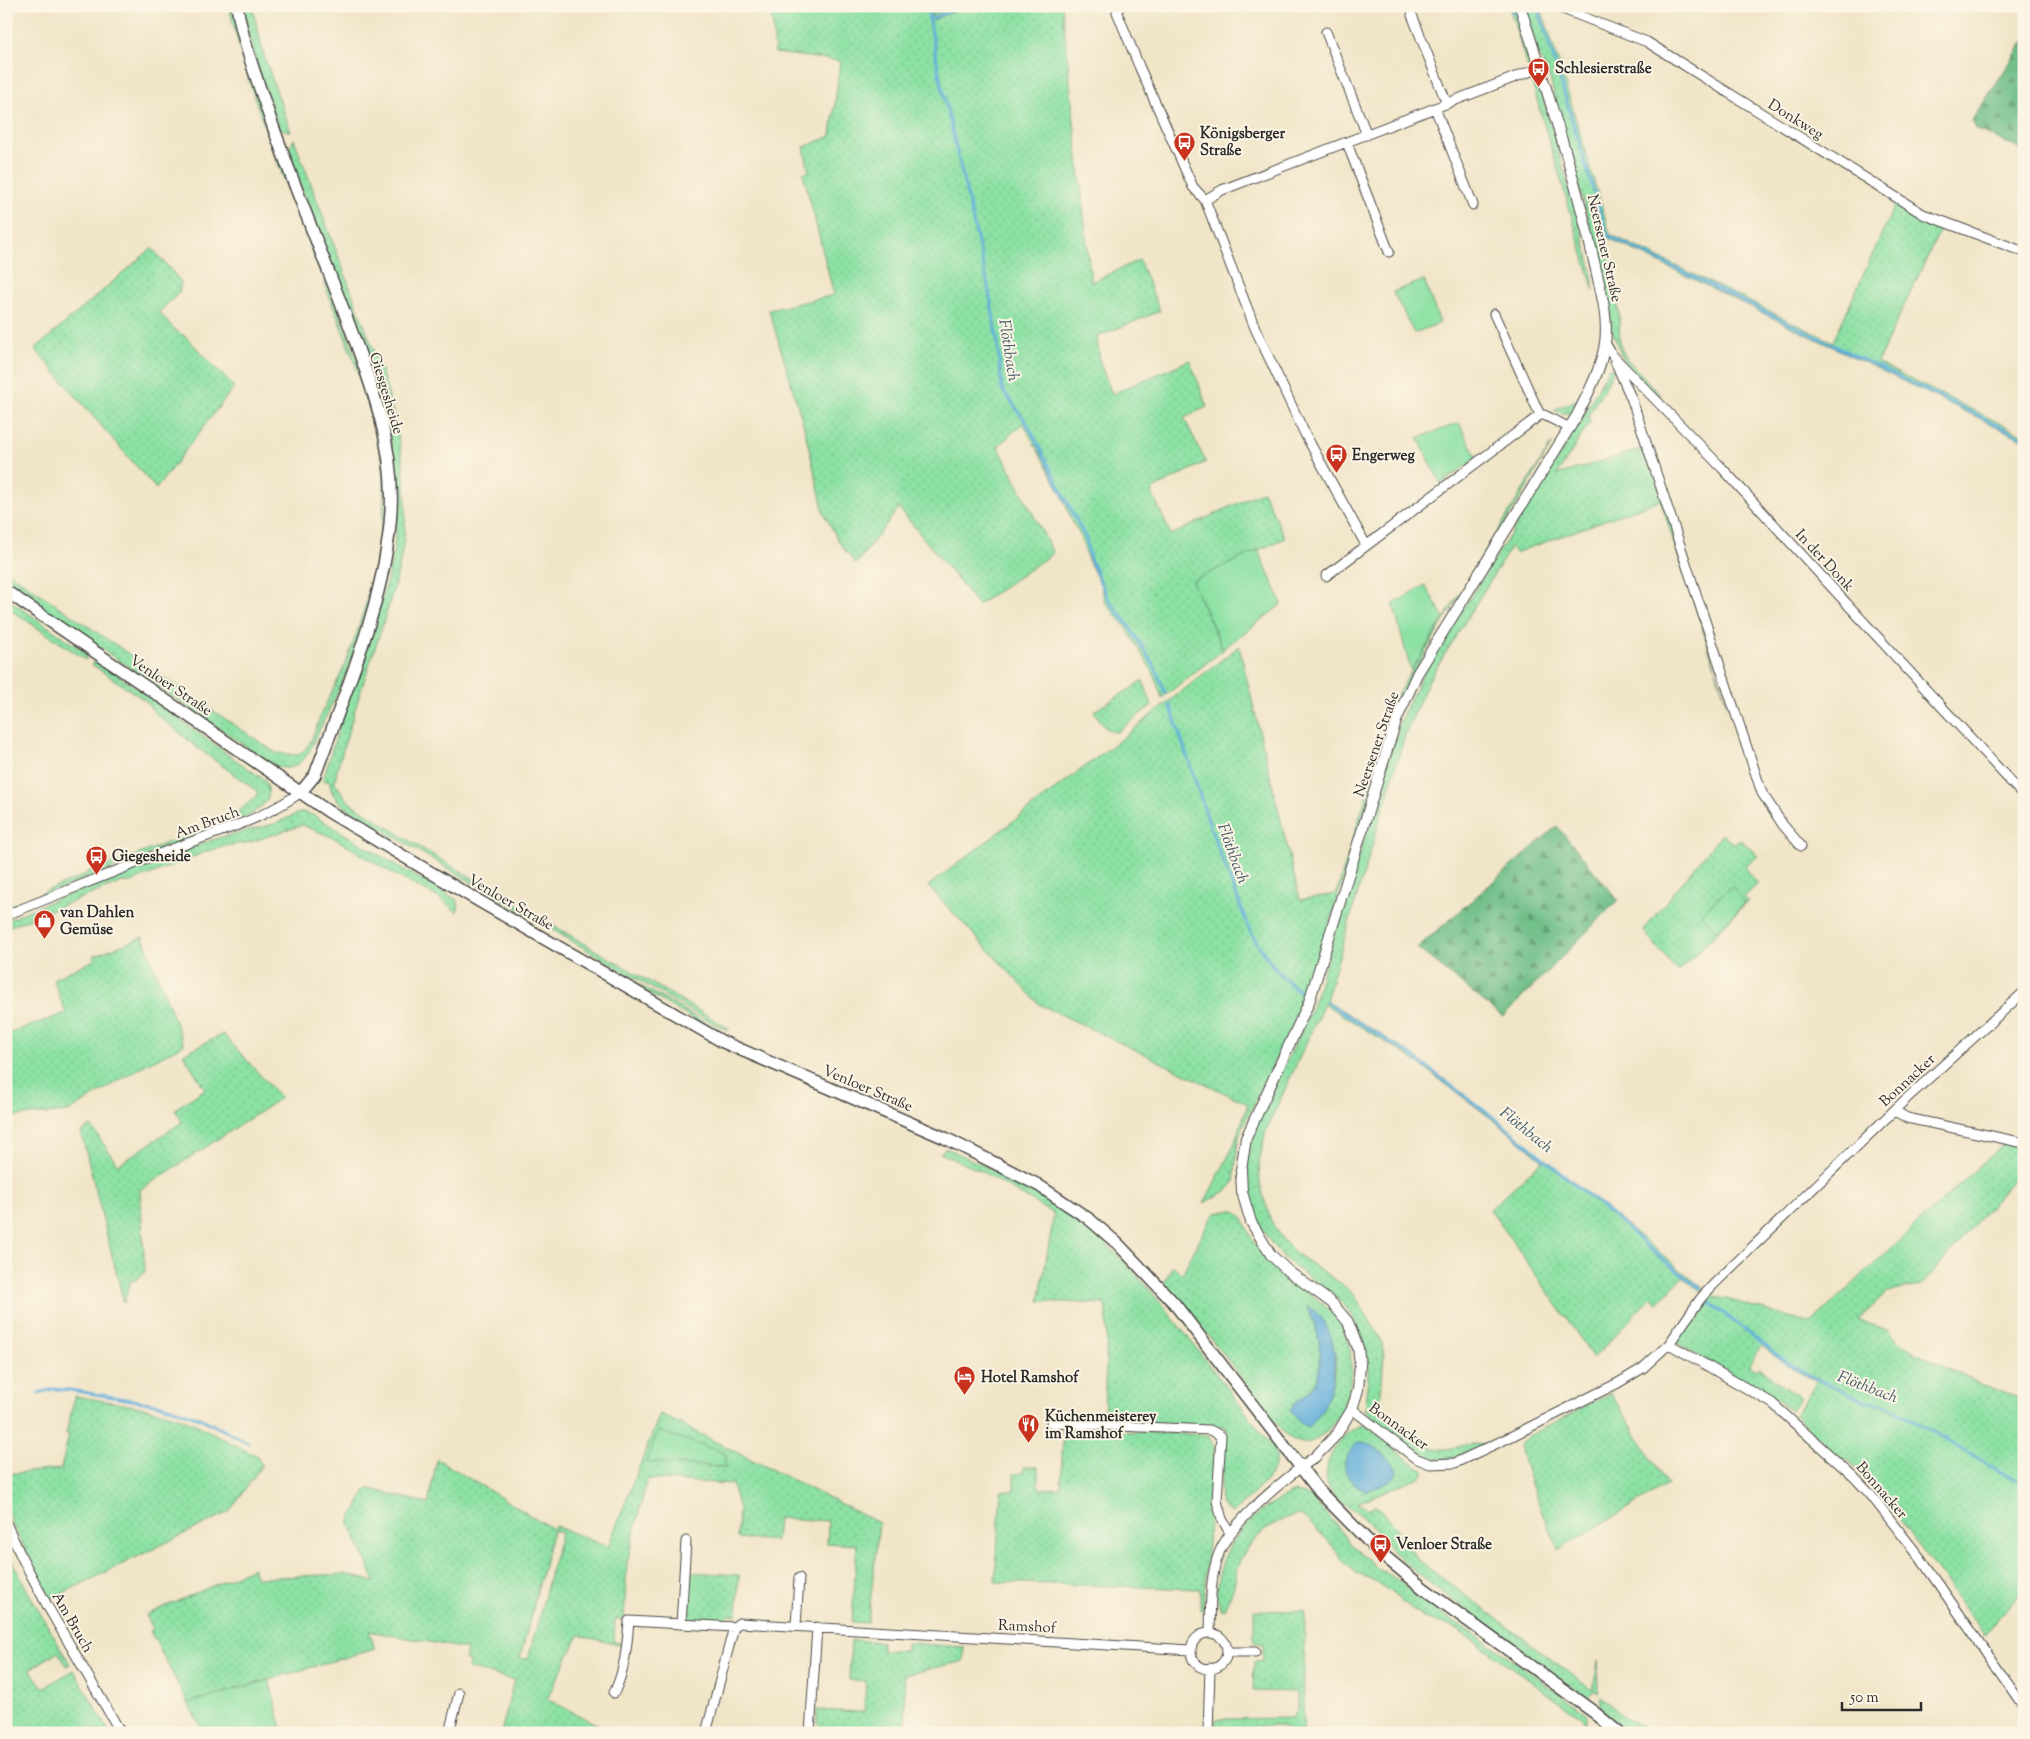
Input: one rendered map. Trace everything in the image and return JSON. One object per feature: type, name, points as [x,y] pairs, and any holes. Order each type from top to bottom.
[{"type":"main road","name":"Giesgesheide","points":[[237,6],[250,60],[277,137],[369,378],[385,438],[392,477],[387,553],[379,592],[315,775],[301,792]]},
{"type":"main road","name":"Venloer Straße","points":[[6,591],[346,823],[724,1042],[945,1138],[1038,1185],[1089,1219],[1118,1244],[1174,1303],[1332,1505],[1377,1550],[1416,1583],[1595,1713],[1619,1733]]},
{"type":"street","points":[[1120,6],[1118,12],[1139,66],[1193,187],[1204,200],[1255,328],[1305,434],[1366,545]]},
{"type":"street","name":"Neersener Straße","points":[[1301,1467],[1315,1457],[1337,1434],[1352,1408],[1358,1390],[1360,1364],[1358,1348],[1348,1322],[1332,1303],[1288,1271],[1271,1254],[1251,1222],[1242,1184],[1241,1170],[1246,1138],[1309,1002],[1396,721],[1417,674],[1570,428],[1596,379],[1605,343],[1604,310],[1588,236],[1548,92],[1520,6]]},
{"type":"street","name":"Donkweg","points":[[1555,6],[1647,42],[1923,214],[2024,252]]},
{"type":"street","points":[[1412,15],[1447,104]]},
{"type":"street","points":[[1326,32],[1367,135]]},
{"type":"street","points":[[1204,200],[1222,190],[1539,68]]},
{"type":"street","points":[[1436,108],[1473,205]]},
{"type":"street","points":[[1347,143],[1389,252]]},
{"type":"street","points":[[1494,314],[1540,415]]},
{"type":"street","name":"In der Donk","points":[[1605,343],[1613,356],[1722,468],[2024,796]]},
{"type":"street","points":[[1613,356],[1632,400],[1762,793],[1783,825],[1801,846]]},
{"type":"street","points":[[1326,576],[1540,415],[1544,415],[1570,428]]},
{"type":"street","name":"Am Bruch","points":[[6,915],[258,818],[285,804],[301,792]]},
{"type":"street","name":"Bonnacker","points":[[1352,1408],[1416,1458],[1430,1464],[1455,1463],[1618,1384],[1643,1368],[1669,1344],[1706,1292],[1895,1111],[2024,992]]},
{"type":"street","points":[[1895,1111],[1907,1118],[2024,1143]]},
{"type":"street","name":"Bonnacker","points":[[1669,1344],[1758,1393],[1778,1407],[1858,1482],[1926,1566],[2024,1707]]},
{"type":"street","points":[[1051,1423],[1210,1430],[1221,1436],[1217,1501],[1222,1519],[1230,1533]]},
{"type":"street","points":[[1210,1633],[1212,1583],[1219,1552],[1230,1533],[1284,1480],[1301,1467]]},
{"type":"street","name":"Am Bruch","points":[[6,1524],[48,1607],[121,1733]]},
{"type":"street","points":[[681,1624],[686,1541]]},
{"type":"street","points":[[796,1626],[799,1578]]},
{"type":"street","name":"Ramshof","points":[[614,1693],[620,1680],[627,1650],[629,1621],[734,1627],[739,1623],[817,1627],[1191,1650]]},
{"type":"street","points":[[706,1733],[734,1627]]},
{"type":"street","points":[[810,1733],[817,1627]]},
{"type":"street","points":[[1210,1633],[1221,1638],[1226,1652],[1223,1661],[1219,1665],[1210,1668],[1198,1665],[1192,1656],[1191,1650],[1195,1639],[1210,1633]]},
{"type":"street","points":[[1226,1652],[1255,1652]]},
{"type":"street","points":[[1208,1733],[1210,1668]]},
{"type":"street","points":[[449,1733],[459,1693]]},
{"type":"green space","points":[[229,6],[232,6],[322,269],[320,272],[258,108],[237,40]]},
{"type":"green space","points":[[242,6],[252,6],[265,59],[291,132],[279,128],[258,70]]},
{"type":"green space","points":[[771,6],[929,6],[933,20],[964,6],[1062,6],[1091,282],[1139,260],[1160,311],[1097,337],[1100,363],[1112,394],[1190,360],[1207,407],[1184,418],[1206,462],[1151,490],[1171,535],[1263,491],[1285,538],[1192,581],[1223,650],[1162,698],[1153,672],[1127,629],[1105,602],[1101,586],[1087,558],[1081,537],[1072,521],[1061,493],[1023,423],[998,446],[1053,553],[978,605],[899,508],[856,564],[840,544],[824,513],[803,423],[769,310],[834,295],[803,173],[809,172],[804,147],[831,136],[840,61],[775,53]]},
{"type":"green space","points":[[929,6],[964,6],[933,20]]},
{"type":"green space","points":[[1509,6],[1515,6],[1532,62],[1527,66]]},
{"type":"green space","points":[[1535,6],[1541,8],[1610,234],[1833,342],[1896,202],[1920,217],[1942,226],[1877,363],[2024,435],[2024,440],[1604,236],[1612,269],[1619,313],[1620,345],[1626,358],[1662,397],[1653,392],[1628,366],[1621,355],[1611,327],[1607,298],[1592,232],[1561,125],[1550,78],[1539,55],[1526,12]]},
{"type":"green space","points":[[2024,41],[2024,151],[1976,129],[1972,120]]},
{"type":"green space","points":[[1530,77],[1537,77],[1582,233],[1591,267],[1594,291]]},
{"type":"green space","points":[[294,139],[380,367],[398,433],[406,500],[403,546],[397,577],[337,769],[335,783],[349,802],[418,846],[730,1029],[726,1030],[691,1011],[357,815],[336,798],[331,790],[330,782],[323,780],[390,569],[397,519],[396,494],[389,432],[288,150]]},
{"type":"green space","points":[[152,248],[181,282],[179,293],[159,312],[234,387],[156,489],[35,349]]},
{"type":"green space","points":[[1424,280],[1440,323],[1414,333],[1393,292]]},
{"type":"green space","points":[[324,283],[328,284],[350,341],[376,418],[384,463],[385,514],[383,539],[368,614],[349,667],[309,752],[293,767],[284,768],[272,764],[6,584],[6,571],[276,753],[297,755],[304,750],[311,741],[321,714],[343,669],[365,607],[378,551],[384,495],[382,466],[372,417],[353,359]]},
{"type":"green space","points":[[1609,368],[1615,369],[1588,416],[1590,422],[1557,475],[1645,448],[1665,505],[1728,707],[1660,500],[1515,553],[1511,547],[1429,680],[1406,732],[1326,1000],[1410,1053],[1502,1123],[1704,1289],[1701,1292],[1683,1277],[1658,1303],[1651,1297],[1594,1358],[1490,1209],[1543,1160],[1408,1056],[1324,1004],[1266,1131],[1259,1162],[1260,1184],[1271,1221],[1284,1241],[1299,1256],[1342,1284],[1355,1296],[1381,1339],[1384,1356],[1380,1407],[1383,1413],[1411,1437],[1437,1449],[1469,1444],[1484,1445],[1453,1458],[1436,1459],[1414,1451],[1393,1436],[1366,1411],[1368,1366],[1365,1347],[1358,1328],[1342,1303],[1288,1261],[1266,1235],[1252,1205],[1248,1188],[1248,1154],[1259,1118],[1315,998],[1400,722],[1435,654],[1561,453]]},
{"type":"green space","points":[[1579,399],[1571,413],[1553,410]]},
{"type":"green space","points":[[1459,423],[1477,458],[1441,484],[1418,438]]},
{"type":"green space","points":[[1552,443],[1527,488],[1442,624],[1401,696],[1306,998],[1244,1124],[1238,1140],[1234,1182],[1228,1190],[1204,1203],[1233,1147],[1248,1104],[1039,1004],[928,886],[1116,743],[1239,646],[1300,900],[1336,894],[1398,693]]},
{"type":"green space","points":[[1258,550],[1282,604],[1223,649],[1192,581]]},
{"type":"green space","points":[[1425,585],[1444,618],[1411,671],[1393,604]]},
{"type":"green space","points":[[6,598],[86,653],[86,660],[6,607]]},
{"type":"green space","points":[[98,661],[263,779],[267,785],[268,796],[263,804],[249,816],[6,910],[6,907],[81,877],[91,870],[127,859],[234,816],[257,795],[257,791],[199,749],[154,712],[146,701],[91,664]]},
{"type":"green space","points":[[1143,681],[1152,705],[1117,732],[1106,728],[1094,711]]},
{"type":"green space","points":[[302,812],[313,815],[457,900],[459,906],[457,912],[439,898],[395,875],[334,838],[302,825],[251,842],[208,851],[131,882],[122,882],[6,928],[6,921],[46,903],[215,839],[274,824]]},
{"type":"green space","points":[[1557,826],[1618,900],[1503,1017],[1417,948]]},
{"type":"green space","points":[[1722,834],[1733,844],[1737,843],[1740,839],[1758,856],[1745,867],[1758,884],[1744,897],[1748,901],[1678,972],[1643,930]]},
{"type":"green space","points":[[459,880],[520,915],[517,917],[458,883]]},
{"type":"green space","points":[[1732,886],[1745,903],[1717,932],[1701,913]]},
{"type":"green space","points":[[143,937],[184,1045],[146,1064],[68,1112],[6,1117],[6,1044],[10,1042],[7,1034],[66,1013],[53,979],[94,960],[93,956]]},
{"type":"green space","points":[[629,979],[720,1031],[714,1032],[628,981]]},
{"type":"green space","points":[[223,1034],[281,1098],[140,1190],[145,1272],[136,1280],[131,1280],[124,1303],[81,1132],[91,1126],[118,1165],[182,1122],[175,1109],[205,1089],[183,1054]]},
{"type":"green space","points":[[2005,1142],[2024,1147],[2024,1167],[1921,1286],[1888,1292],[1858,1320],[1887,1330],[1901,1344],[1913,1350],[1913,1353],[1986,1387],[2024,1400],[2024,1587],[1985,1636],[1881,1494],[1849,1461],[1839,1458],[1795,1415],[1817,1381],[1792,1369],[1762,1346],[1749,1365],[1757,1371],[1759,1368],[1800,1398],[1791,1411],[1779,1400],[1676,1343],[1690,1322],[1698,1323],[1712,1295],[1811,1323]]},
{"type":"green space","points":[[946,1148],[1019,1184],[1054,1204],[1087,1228],[1120,1257],[1177,1323],[1275,1451],[1276,1460],[1269,1477],[1232,1513],[1222,1506],[1220,1495],[1227,1427],[1104,1421],[1107,1324],[1105,1304],[1039,1301],[1054,1214],[981,1171],[940,1153]]},
{"type":"green space","points":[[1236,1211],[1263,1255],[1284,1276],[1329,1310],[1336,1317],[1346,1336],[1350,1349],[1351,1371],[1346,1399],[1332,1425],[1318,1438],[1310,1442],[1299,1442],[1283,1432],[1205,1331],[1164,1283],[1173,1265],[1182,1274],[1209,1221],[1216,1213]],"holes":[[[1307,1307],[1331,1344],[1335,1354],[1335,1363],[1329,1395],[1319,1414],[1306,1427],[1290,1411],[1311,1389],[1319,1370],[1320,1348],[1318,1337]]]},
{"type":"green space","points":[[1611,1393],[1667,1484],[1559,1550],[1531,1485],[1520,1445],[1527,1437]]},
{"type":"green space","points":[[75,1396],[140,1407],[178,1417],[256,1455],[262,1465],[229,1512],[51,1599],[6,1509],[6,1474],[61,1469],[69,1434],[66,1434]]},
{"type":"green space","points":[[660,1414],[879,1523],[868,1623],[852,1622],[857,1545],[827,1543],[828,1521],[778,1518],[776,1541],[737,1538],[739,1510],[732,1484],[647,1479],[627,1563],[624,1620],[615,1620],[614,1642],[622,1643],[622,1646],[579,1635],[547,1699],[614,1733],[501,1733],[514,1680],[468,1668],[469,1662],[465,1660],[467,1649],[369,1631],[375,1649],[188,1703],[150,1631],[153,1629],[146,1615],[253,1568],[257,1578],[345,1574],[375,1582],[349,1522],[367,1488],[428,1504],[437,1459],[553,1529],[555,1526],[608,1547]],"holes":[[[553,1530],[561,1533],[528,1659],[520,1658]]]},
{"type":"green space","points":[[1363,1425],[1379,1435],[1415,1465],[1424,1469],[1423,1474],[1419,1477],[1357,1503],[1368,1509],[1375,1505],[1393,1524],[1419,1561],[1593,1690],[1598,1660],[1598,1694],[1594,1691],[1587,1698],[1416,1573],[1359,1513],[1340,1501],[1332,1493],[1326,1479],[1329,1460],[1340,1441],[1355,1428]]},
{"type":"green space","points":[[1063,1429],[1208,1435],[1215,1448],[1203,1610],[1200,1610],[1200,1589],[995,1582],[1001,1491],[1014,1491],[1014,1474],[1023,1473],[1023,1467],[1038,1467],[1038,1486],[1041,1489],[1061,1488]]},
{"type":"green space","points":[[658,1431],[725,1453],[725,1467],[646,1462]]},
{"type":"green space","points":[[1295,1492],[1312,1498],[1351,1544],[1377,1568],[1398,1580],[1445,1616],[1495,1647],[1583,1711],[1587,1714],[1587,1722],[1453,1627],[1424,1618],[1377,1582],[1355,1572],[1344,1562],[1330,1543],[1305,1518],[1298,1514],[1270,1526],[1248,1547],[1238,1565],[1230,1596],[1224,1609],[1221,1609],[1217,1596],[1217,1584],[1223,1561],[1229,1548],[1246,1524],[1281,1498]]},
{"type":"green space","points":[[6,1550],[70,1664],[67,1666],[58,1652],[30,1669],[43,1688],[74,1670],[110,1733],[6,1733]]},
{"type":"green space","points":[[690,1572],[739,1575],[737,1615],[728,1615],[726,1621],[688,1619]]},
{"type":"green space","points":[[1254,1610],[1305,1611],[1303,1733],[1292,1733],[1291,1730],[1282,1726],[1221,1727],[1216,1732],[1216,1719],[1292,1718],[1297,1709],[1297,1692],[1253,1691],[1254,1662],[1263,1661],[1263,1644],[1254,1643]]},
{"type":"green space","points":[[851,1640],[882,1642],[882,1650],[906,1651],[906,1643],[964,1647],[964,1661],[904,1675],[906,1733],[821,1733],[821,1728],[817,1722],[817,1710],[864,1712],[866,1681],[849,1680]]},
{"type":"green space","points":[[269,1680],[283,1733],[204,1733],[188,1703]]},
{"type":"green space","points":[[1601,1697],[1647,1733],[1629,1733],[1600,1708]]},
{"type":"water","points":[[1307,1307],[1314,1311],[1324,1322],[1330,1334],[1334,1362],[1333,1377],[1325,1405],[1308,1427],[1303,1425],[1290,1411],[1311,1389],[1319,1370],[1320,1348],[1318,1337]]},
{"type":"water","points":[[1361,1442],[1371,1445],[1382,1453],[1392,1462],[1397,1472],[1389,1482],[1366,1491],[1355,1485],[1345,1470],[1346,1459],[1349,1453]]},
{"type":"waterway","name":"Flöthbach","points":[[927,6],[940,78],[988,286],[997,337],[1002,389],[1027,423],[1086,539],[1090,559],[1109,601],[1129,626],[1155,667],[1165,693]]},
{"type":"waterway","points":[[929,20],[961,6]]},
{"type":"waterway","points":[[1511,6],[1513,13]]},
{"type":"waterway","points":[[1539,10],[1607,235],[2024,438]]},
{"type":"waterway","name":"Flöthbach","points":[[1170,705],[1213,835],[1250,931],[1266,957],[1279,973],[1302,993]]},
{"type":"waterway","name":"Flöthbach","points":[[1326,1002],[1409,1054],[1502,1124],[1623,1224],[1645,1245],[1701,1289]]},
{"type":"waterway","name":"Flöthbach","points":[[1709,1302],[1794,1368],[1865,1402],[1885,1404],[2024,1485]]},
{"type":"waterway","points":[[38,1393],[53,1389],[70,1390],[162,1405],[200,1418],[249,1443]]},
{"type":"place","name":"Schlesierstraße","points":[[1539,87]]},
{"type":"place","name":"Königsberger Straße","points":[[1184,161]]},
{"type":"place","name":"Engerweg","points":[[1336,474]]},
{"type":"place","name":"Giegesheide","points":[[96,875]]},
{"type":"place","name":"van Dahlen Gemüse","points":[[44,940]]},
{"type":"place","name":"Hotel Ramshof","points":[[965,1396]]},
{"type":"place","name":"Küchenmeisterey im Ramshof","points":[[1029,1444]]},
{"type":"place","name":"Venloer Straße","points":[[1380,1563]]}]
